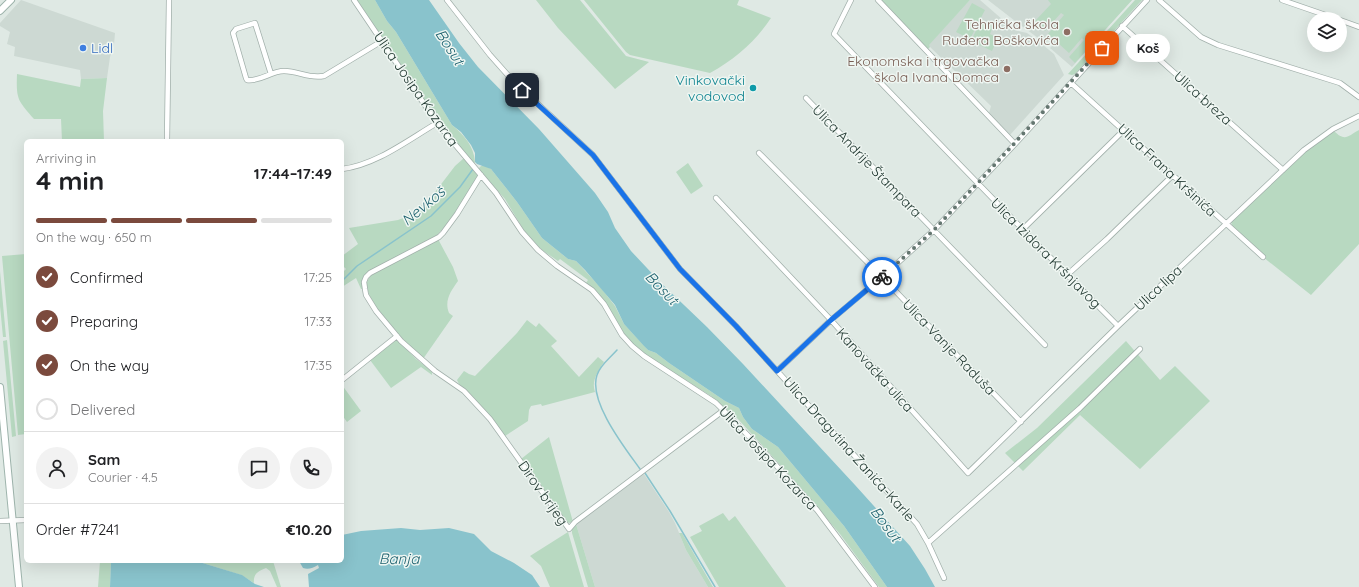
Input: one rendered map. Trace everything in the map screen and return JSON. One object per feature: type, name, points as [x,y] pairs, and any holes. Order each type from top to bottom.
[{"type":"main road","points":[[0,11],[11,0]]},
{"type":"main road","points":[[0,388],[19,587]]},
{"type":"street","points":[[167,139],[169,0]]},
{"type":"street","name":"Ulica Josipa Kozarca","points":[[354,0],[437,123],[503,202],[522,232],[538,250],[557,266],[592,290],[604,304],[622,335],[632,346],[644,356],[716,403],[724,410],[816,510],[876,587]]},
{"type":"street","name":"Ulica Dragutina Žanića-Karle","points":[[447,0],[490,55],[514,82],[593,155],[680,269],[736,326],[917,524],[928,543],[944,578]]},
{"type":"street","name":"Ulica Izidora Kršnjavog","points":[[850,0],[834,34],[977,184],[1118,326]]},
{"type":"street","points":[[878,0],[1015,144]]},
{"type":"street","points":[[777,371],[831,320],[934,230],[1147,0]]},
{"type":"street","points":[[1160,0],[1201,37],[1218,45],[1340,83],[1359,97]]},
{"type":"street","points":[[1282,0],[1317,12]]},
{"type":"street","points":[[271,74],[255,23],[236,29],[233,33],[246,78],[247,80],[251,81],[283,71],[317,78],[324,76],[382,41]]},
{"type":"street","points":[[1347,23],[1359,27]]},
{"type":"street","name":"Ulica breza","points":[[1122,26],[1283,170]]},
{"type":"street","name":"Ulica Frana Kršinića","points":[[1071,83],[1263,256]]},
{"type":"street","name":"Ulica Andrije Štampara","points":[[806,98],[1044,345]]},
{"type":"street","name":"Ulica lipa","points":[[968,473],[1118,326],[1304,150],[1332,129],[1359,116]]},
{"type":"street","points":[[344,169],[394,150],[437,123]]},
{"type":"street","points":[[1023,229],[1124,130]]},
{"type":"street","name":"Ulica Vanje Raduša","points":[[759,153],[882,277],[1021,422]]},
{"type":"street","name":"Dirov brijeg","points":[[479,173],[443,233],[419,248],[370,273],[364,282],[366,295],[397,336],[410,350],[464,391],[490,419],[569,529],[575,522],[724,410]]},
{"type":"street","points":[[1067,275],[1107,239],[1173,175]]},
{"type":"street","name":"Kanovačka ulica","points":[[716,198],[831,320],[968,473]]},
{"type":"street","points":[[344,378],[397,336]]},
{"type":"street","points":[[928,543],[1080,408],[1140,349]]},
{"type":"street","points":[[0,521],[24,520]]},
{"type":"shaded area","points":[[21,0],[115,33],[107,78],[81,79],[80,70],[14,56],[15,47],[7,44],[10,32],[0,26],[0,23]]},
{"type":"shaded area","name":"Ekonomska i trgovačka škola Ivana Domca","points":[[970,0],[980,0],[1010,26],[1018,31],[1027,33],[1038,41],[1054,54],[1064,75],[1010,135],[989,113],[991,106],[928,45]]},
{"type":"shaded area","name":"Tehnička škola Ruđera Boškovića","points":[[988,0],[1132,0],[1072,67],[1050,48],[1054,44],[1049,40],[1045,43]]},
{"type":"shaded area","points":[[644,474],[669,512],[686,550],[708,587],[595,587],[576,524]]},
{"type":"green space","points":[[357,0],[375,0],[452,125],[461,133],[470,146],[473,151],[474,164],[447,133]]},
{"type":"green space","points":[[536,0],[580,0],[626,56],[649,62],[615,89],[558,28]]},
{"type":"green space","points":[[584,0],[739,0],[737,5],[771,18],[765,27],[744,49],[728,62],[710,73],[630,55]]},
{"type":"green space","points":[[881,0],[970,0],[929,45],[930,47],[928,49]]},
{"type":"green space","name":"Tehnička škola Ruđera Boškovića","points":[[1048,0],[1132,0],[1075,63],[1069,57],[1084,40],[1082,38],[1069,53],[1048,34],[1064,15],[1061,13],[1045,31],[1035,21],[1051,4]]},
{"type":"green space","points":[[1135,0],[1142,0],[1075,74],[1068,74]]},
{"type":"green space","points":[[972,3],[985,10],[970,39],[956,32]]},
{"type":"green space","points":[[981,20],[993,26],[990,34],[998,38],[992,51],[971,41]]},
{"type":"green space","points":[[17,74],[80,87],[81,79],[107,78],[103,111],[104,139],[62,139],[61,119],[34,119],[21,103],[17,89]]},
{"type":"green space","points":[[1359,130],[1359,244],[1311,295],[1263,257],[1233,227],[1231,222],[1301,155],[1334,131],[1341,136],[1346,137]]},
{"type":"green space","points":[[464,158],[478,176],[453,215],[436,236],[367,273],[363,289],[361,289],[356,278],[344,286],[344,271],[346,269],[344,267],[344,254],[358,244],[349,228],[398,220],[406,217],[429,200],[455,166]]},
{"type":"green space","points":[[688,163],[703,186],[691,194],[676,172]]},
{"type":"green space","points":[[484,165],[491,169],[517,202],[542,238],[568,259],[576,261],[601,288],[615,306],[624,324],[648,350],[656,353],[725,401],[739,408],[743,417],[752,429],[778,447],[844,526],[887,587],[879,587],[840,534],[737,418],[711,396],[634,346],[623,332],[606,303],[598,293],[586,283],[588,280],[560,259],[558,261],[542,250],[525,232],[505,199],[478,169]]},
{"type":"green space","points":[[438,239],[453,267],[458,281],[451,292],[447,304],[449,313],[453,316],[423,359],[381,314],[369,294],[367,282],[373,273]]},
{"type":"green space","points":[[24,254],[24,434],[18,435],[2,256]]},
{"type":"green space","points":[[0,271],[6,337],[3,337],[0,306]]},
{"type":"green space","points":[[527,320],[536,327],[539,323],[557,341],[551,346],[579,377],[598,357],[604,362],[597,373],[594,384],[595,392],[542,406],[541,404],[531,406],[528,421],[505,436],[457,380],[464,371],[475,376],[517,333]]},
{"type":"green space","points":[[397,339],[416,359],[432,371],[432,375],[421,367],[391,388],[370,360]]},
{"type":"green space","points":[[7,340],[16,436],[12,437],[3,341]]},
{"type":"green space","points":[[1126,341],[1160,380],[1175,366],[1210,401],[1140,469],[1080,415],[1023,471],[1005,453],[1037,428]]},
{"type":"green space","points":[[344,388],[361,411],[347,422],[344,418]]},
{"type":"green space","points":[[549,437],[573,522],[567,522],[521,459]]},
{"type":"green space","points":[[723,513],[729,521],[735,516],[786,587],[719,587],[690,537],[702,531],[699,526]]},
{"type":"green space","points":[[576,524],[595,587],[588,587],[572,533],[572,528]]},
{"type":"green space","points":[[568,532],[584,587],[550,587],[541,566],[530,556]]},
{"type":"green space","points":[[679,533],[682,533],[713,587],[708,587],[686,550]]},
{"type":"green space","points":[[100,563],[111,563],[110,587],[98,587]]},
{"type":"green space","points":[[202,563],[274,563],[281,587],[277,587],[270,571],[266,568],[257,573],[254,577],[254,583],[241,575]]},
{"type":"water","name":"Bosut","points":[[375,0],[429,0],[478,67],[539,129],[595,193],[608,212],[615,228],[631,251],[662,284],[743,364],[855,485],[910,546],[935,587],[887,587],[844,526],[778,447],[752,429],[743,417],[739,408],[725,401],[644,346],[624,324],[615,305],[585,270],[576,261],[568,259],[542,238],[517,202],[491,169],[475,162],[475,153],[471,145],[461,132],[452,125]]},
{"type":"water","name":"Banja","points":[[401,528],[420,530],[449,528],[474,534],[491,551],[514,563],[532,575],[540,587],[309,587],[308,574],[319,568],[318,565],[305,569],[300,563],[344,563],[344,535],[361,531]]},
{"type":"water","points":[[111,563],[203,563],[242,575],[255,584],[264,587],[110,587]]},
{"type":"waterway","name":"Nevkoš","points":[[344,279],[357,266],[431,216],[460,187],[473,169]]},
{"type":"waterway","points":[[617,350],[598,371],[596,386],[598,398],[617,437],[640,469]]},
{"type":"waterway","points":[[645,473],[670,511],[715,587]]},
{"type":"way so far","points":[[882,277],[934,230],[1102,48]]},
{"type":"place","name":"Tehnička škola Ruđera Boškovića","points":[[1067,32]]},
{"type":"place","name":"Lidl","points":[[83,48]]},
{"type":"place","name":"Koš","points":[[1102,48]]},
{"type":"place","name":"Ekonomska i trgovačka škola Ivana Domca","points":[[1007,69]]},
{"type":"place","name":"Vinkovački vodovod","points":[[753,88]]},
{"type":"route","points":[[522,90],[593,155],[680,269],[736,326],[777,371],[831,320],[882,277]]}]
